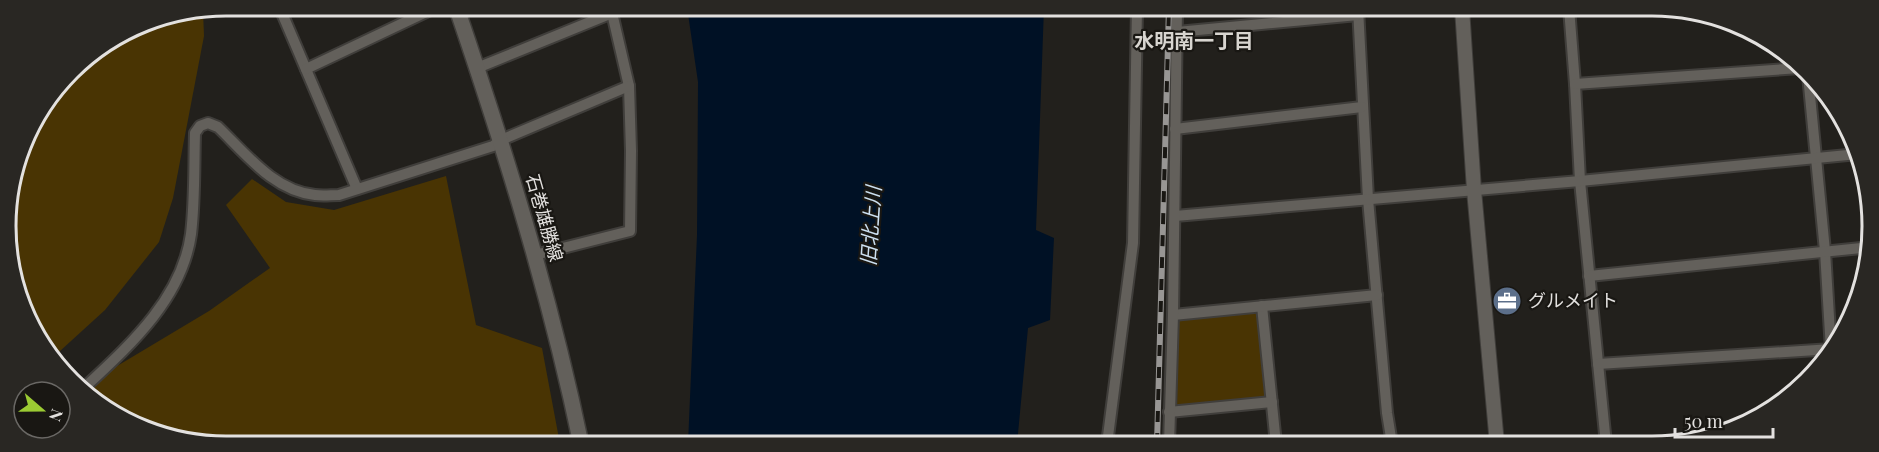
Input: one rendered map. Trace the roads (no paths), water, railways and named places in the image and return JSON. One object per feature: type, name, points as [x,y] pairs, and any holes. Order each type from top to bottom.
[{"type":"main road","name":"石巻雄勝線","points":[[460,17],[501,140],[535,255],[579,436]]},
{"type":"street","points":[[1108,436],[1133,243],[1137,16]]},
{"type":"street","points":[[1169,436],[1175,216],[1177,16]]},
{"type":"street","points":[[1177,32],[1313,16]]},
{"type":"street","points":[[1358,16],[1368,199],[1391,436]]},
{"type":"street","points":[[1463,16],[1474,190],[1496,436]]},
{"type":"street","points":[[1570,16],[1580,181],[1605,436]]},
{"type":"street","points":[[284,17],[357,189]]},
{"type":"street","points":[[306,69],[416,17]]},
{"type":"street","points":[[477,68],[595,17]]},
{"type":"street","points":[[535,255],[630,231],[631,151],[628,86],[612,17]]},
{"type":"street","points":[[1575,84],[1792,69]]},
{"type":"street","points":[[89,384],[138,336],[173,288],[185,259],[191,234],[195,134],[200,126],[208,123],[218,127],[272,179],[286,187],[314,195],[339,195],[493,146],[501,140],[628,86]]},
{"type":"street","points":[[1809,87],[1825,251],[1830,337]]},
{"type":"street","points":[[1175,129],[1362,107]]},
{"type":"street","points":[[1175,216],[1850,155]]},
{"type":"street","points":[[1589,276],[1861,248]]},
{"type":"street","points":[[1173,315],[1377,295]]},
{"type":"street","points":[[1262,306],[1275,436]]},
{"type":"street","points":[[1598,364],[1821,350]]},
{"type":"street","points":[[1169,412],[1272,402]]},
{"type":"water","name":"旧北上川","points":[[1044,16],[1036,230],[1054,238],[1050,320],[1028,328],[1018,436],[688,436],[697,235],[698,82],[688,17]]},
{"type":"railway","points":[[1157,436],[1169,16]]},
{"type":"place","name":"グルメイト","points":[[1507,301]]},
{"type":"district","name":"水明南一丁目","points":[[1194,41]]}]
